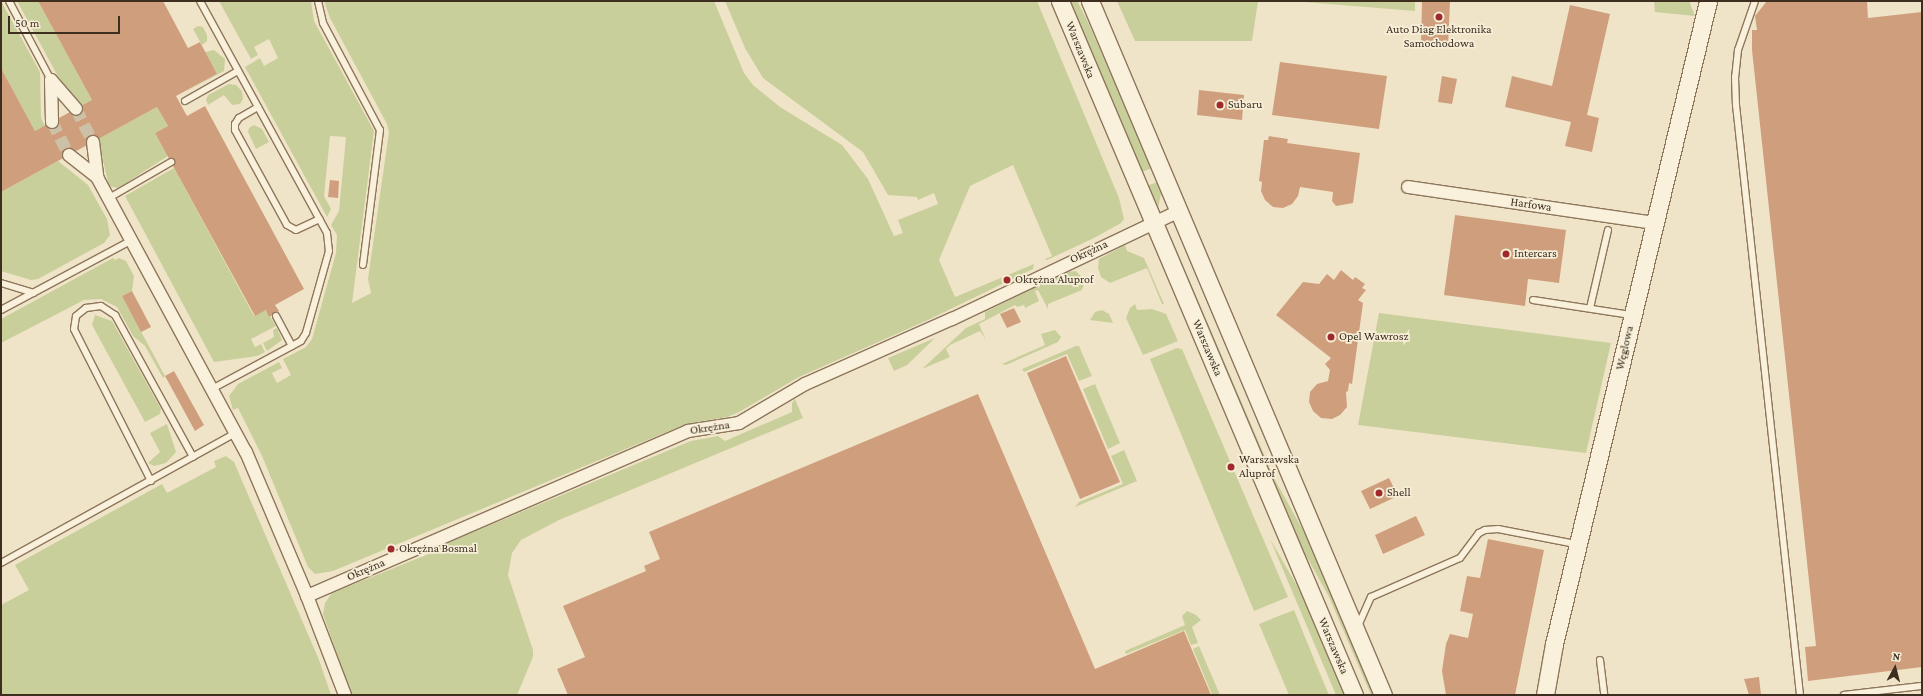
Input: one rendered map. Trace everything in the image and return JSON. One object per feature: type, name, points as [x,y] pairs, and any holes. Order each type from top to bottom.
[{"type":"main road","name":"Warszawska","points":[[1060,1],[1354,695]]},
{"type":"main road","points":[[1090,1],[1383,695]]},
{"type":"main road","name":"Węglowa","points":[[1545,695],[1554,644],[1708,1]]},
{"type":"street","points":[[51,80],[76,109]]},
{"type":"street","points":[[51,80],[52,122]]},
{"type":"street","points":[[93,142],[97,177]]},
{"type":"street","points":[[69,155],[97,177],[199,369],[212,388],[236,433],[307,596],[345,695]]},
{"type":"street","name":"Harfowa","points":[[1408,188],[1655,224]]},
{"type":"street","name":"Okrężna","points":[[307,596],[688,431],[739,423],[805,384],[952,319],[1179,211]]},
{"type":"lane","points":[[9,1],[51,80]]},
{"type":"lane","points":[[200,1],[320,218],[328,233],[329,242],[326,268],[306,333],[301,341],[212,388]]},
{"type":"lane","points":[[318,1],[324,23],[380,130],[363,265]]},
{"type":"lane","points":[[1755,1],[1738,50],[1735,77],[1736,105],[1800,695]]},
{"type":"lane","points":[[185,101],[238,71]]},
{"type":"lane","points":[[258,106],[239,118],[234,124],[235,130],[286,226],[296,230],[320,218]]},
{"type":"lane","points":[[109,198],[171,162]]},
{"type":"lane","points":[[1590,308],[1608,230]]},
{"type":"lane","points":[[1,310],[130,241]]},
{"type":"lane","points":[[1,283],[34,293]]},
{"type":"lane","points":[[1533,300],[1633,316]]},
{"type":"lane","points":[[151,481],[74,329],[74,322],[80,311],[94,306],[101,306],[115,315],[193,457]]},
{"type":"lane","points":[[276,316],[292,346]]},
{"type":"lane","points":[[1,563],[236,433]]},
{"type":"lane","points":[[1356,631],[1370,597],[1460,558],[1479,533],[1485,530],[1498,529],[1578,544]]},
{"type":"lane","points":[[1600,660],[1604,695]]},
{"type":"lane","points":[[1844,695],[1922,686]]},
{"type":"green space","points":[[1,1],[40,72],[41,118],[45,126],[35,131],[1,68]]},
{"type":"green space","points":[[17,1],[38,1],[92,100],[83,106],[61,82]]},
{"type":"green space","points":[[219,1],[311,1],[314,21],[374,131],[352,303],[371,293],[368,279],[389,132],[387,124],[330,18],[324,1],[714,1],[744,73],[753,85],[780,107],[842,145],[868,179],[894,236],[903,233],[898,220],[938,204],[934,193],[918,200],[917,197],[888,195],[863,152],[763,78],[745,48],[725,1],[1037,1],[1119,198],[1124,219],[1121,223],[1094,238],[1047,260],[1045,259],[1052,256],[1013,165],[970,186],[939,260],[955,297],[1034,264],[1033,269],[928,320],[799,377],[739,412],[727,417],[686,424],[333,571],[315,574],[308,567],[262,456],[238,408],[233,410],[229,396],[238,384],[279,362],[282,368],[272,373],[277,383],[291,375],[283,359],[306,347],[312,339],[336,253],[337,235],[331,225],[339,211],[346,137],[330,136],[324,196],[331,209],[327,217],[245,67],[260,58],[264,66],[278,58],[269,39],[254,47],[258,55],[251,59]]},
{"type":"green space","points":[[1070,1],[1077,1],[1087,20],[1152,168],[1142,172]]},
{"type":"green space","points":[[1117,1],[1258,1],[1252,41],[1135,41]]},
{"type":"green space","points":[[1292,1],[1415,1],[1415,11]]},
{"type":"green space","points":[[1654,1],[1689,1],[1695,16],[1655,12]]},
{"type":"green space","points":[[198,26],[203,27],[207,35],[207,41],[202,45],[193,29]]},
{"type":"green space","points":[[214,50],[225,59],[224,71],[183,93],[217,74],[205,52]]},
{"type":"green space","points":[[229,84],[236,85],[242,91],[243,99],[240,104],[232,105],[224,95],[208,105],[206,100],[208,95]]},
{"type":"green space","points":[[157,107],[168,126],[155,133],[168,156],[118,188],[109,186],[98,139]]},
{"type":"green space","points":[[254,125],[262,129],[269,142],[256,149],[248,132],[249,128]]},
{"type":"green space","points":[[58,161],[88,185],[107,219],[110,235],[104,243],[38,279],[31,280],[1,271],[1,192]]},
{"type":"green space","points":[[174,168],[254,316],[266,310],[276,326],[251,339],[255,347],[261,344],[265,352],[257,356],[214,362],[125,196]]},
{"type":"green space","points":[[1157,182],[1161,194],[1158,208],[1147,186]]},
{"type":"green space","points":[[1171,237],[1274,478],[1310,543],[1375,695],[1371,695],[1329,597],[1298,541],[1169,238]]},
{"type":"green space","points":[[1125,245],[1127,251],[1144,258],[1164,304],[1162,304],[1147,268],[1110,283],[1101,277],[1098,268],[1099,259]]},
{"type":"green space","points":[[113,258],[115,260],[119,258],[126,261],[134,276],[132,291],[122,296],[165,376],[163,378],[145,346],[133,336],[117,307],[101,299],[84,300],[1,343],[1,319]]},
{"type":"green space","points":[[1076,271],[1085,281],[1082,290],[1048,304],[1048,309],[1038,290],[1035,291],[1039,301],[1025,308],[1024,305],[1017,307],[1015,305],[979,324],[986,340],[980,331],[950,345],[946,349],[950,357],[922,369],[966,328],[985,319],[985,312],[1066,272]]},
{"type":"green space","points":[[1135,304],[1137,310],[1152,309],[1166,314],[1178,341],[1143,355],[1126,318],[1130,308]]},
{"type":"green space","points":[[1102,310],[1109,314],[1113,323],[1090,320],[1095,312]]},
{"type":"green space","points":[[1379,313],[1611,343],[1586,453],[1358,425]]},
{"type":"green space","points":[[95,315],[112,321],[161,409],[160,414],[145,422],[92,325]]},
{"type":"green space","points":[[277,328],[282,340],[267,351],[263,343],[274,337],[273,330]]},
{"type":"green space","points":[[1055,330],[1061,337],[1058,342],[1006,365],[1002,364],[1045,345],[1041,334]]},
{"type":"green space","points":[[935,338],[907,365],[894,371],[888,358]]},
{"type":"green space","points":[[1079,346],[1092,376],[1079,381],[1067,354],[1024,372],[1022,369]]},
{"type":"green space","points":[[1177,348],[1182,349],[1288,597],[1254,611],[1150,359]]},
{"type":"green space","points":[[1095,384],[1120,443],[1108,449],[1083,389]]},
{"type":"green space","points":[[795,399],[803,418],[559,520],[521,540],[512,553],[508,575],[533,650],[533,657],[517,695],[351,695],[323,614],[325,603],[332,593],[436,551],[435,548],[691,441],[718,436],[725,441],[792,412],[792,403]]},
{"type":"green space","points":[[167,424],[176,452],[166,463],[154,466],[148,463],[160,452],[150,433]]},
{"type":"green space","points":[[1124,450],[1137,481],[1075,507],[1079,502],[1123,484],[1111,456]]},
{"type":"green space","points":[[226,456],[234,462],[319,660],[331,695],[1,695],[1,605],[29,590],[15,565],[162,484],[167,493],[216,467],[214,461]]},
{"type":"green space","points":[[1270,539],[1303,596],[1344,695],[1336,695]]},
{"type":"green space","points":[[1294,610],[1329,695],[1289,695],[1259,624]]},
{"type":"green space","points":[[1187,611],[1196,615],[1201,620],[1192,627],[1198,643],[1191,645],[1185,630],[1126,654],[1125,651],[1185,625],[1182,616]]},
{"type":"green space","points":[[1199,646],[1220,695],[1212,695],[1193,649]]},
{"type":"building","points":[[38,1],[163,1],[188,48],[200,42],[217,74],[176,96],[187,116],[205,106],[304,289],[275,305],[279,311],[269,317],[266,310],[255,316],[155,133],[168,126],[157,107],[1,192],[1,68],[35,131],[92,100]]},
{"type":"building","points":[[1422,1],[1450,1],[1448,48],[1421,47]]},
{"type":"building","points":[[1767,1],[1867,1],[1868,18],[1922,12],[1922,667],[1808,681],[1805,647],[1816,646],[1752,50],[1752,30],[1757,30],[1755,16]]},
{"type":"building","points":[[1570,5],[1610,14],[1587,115],[1599,118],[1592,152],[1565,146],[1571,122],[1505,107],[1512,76],[1552,86]]},
{"type":"building","points":[[1280,62],[1387,76],[1379,129],[1272,115]]},
{"type":"building","points":[[1442,76],[1457,79],[1452,104],[1438,102]]},
{"type":"building","name":"Subaru","points":[[1199,90],[1244,95],[1242,120],[1197,115]]},
{"type":"building","points":[[1269,136],[1288,139],[1287,143],[1360,153],[1353,203],[1336,206],[1332,201],[1333,192],[1300,187],[1298,196],[1292,204],[1283,208],[1273,207],[1265,200],[1261,191],[1262,182],[1259,181],[1264,140],[1268,140]]},
{"type":"building","points":[[330,180],[339,181],[338,198],[328,197]]},
{"type":"building","name":"Intercars","points":[[1455,215],[1566,230],[1559,283],[1528,279],[1525,306],[1444,295]]},
{"type":"building","name":"Opel Wawrosz","points":[[1341,270],[1353,280],[1355,277],[1365,284],[1362,288],[1366,290],[1358,300],[1363,303],[1352,384],[1349,383],[1348,391],[1346,392],[1347,407],[1340,415],[1332,419],[1321,418],[1313,411],[1309,402],[1310,392],[1317,384],[1328,381],[1330,370],[1325,364],[1331,358],[1276,315],[1303,282],[1319,284],[1327,274],[1334,280]]},
{"type":"building","points":[[132,291],[151,327],[141,332],[122,296]]},
{"type":"building","points":[[1014,308],[1021,322],[1007,328],[1000,314]]},
{"type":"building","points":[[1066,356],[1120,482],[1080,499],[1027,373]]},
{"type":"building","points":[[174,371],[204,425],[195,431],[165,376]]},
{"type":"building","points":[[978,394],[1095,669],[1184,631],[1211,695],[568,695],[557,669],[585,657],[563,606],[646,571],[644,566],[660,559],[649,532]]},
{"type":"building","name":"Shell","points":[[1389,478],[1398,496],[1370,509],[1361,491]]},
{"type":"building","points":[[1416,516],[1425,535],[1383,554],[1375,535]]},
{"type":"building","points":[[1488,539],[1544,550],[1515,695],[1446,695],[1442,671],[1446,644],[1450,634],[1468,638],[1473,614],[1460,611],[1467,576],[1480,578]]},
{"type":"building","points":[[1759,677],[1761,695],[1749,695],[1744,679]]},
{"type":"tunnel","points":[[76,109],[93,142]]},
{"type":"tunnel","points":[[52,122],[69,155]]},
{"type":"place","name":"Auto Diag Elektronika Samochodowa","points":[[1439,17]]},
{"type":"place","name":"Subaru","points":[[1220,105]]},
{"type":"place","name":"Intercars","points":[[1506,254]]},
{"type":"place","name":"Okrężna Aluprof","points":[[1007,280]]},
{"type":"place","name":"Opel Wawrosz","points":[[1331,337]]},
{"type":"place","name":"Warszawska Aluprof","points":[[1231,467]]},
{"type":"place","name":"Shell","points":[[1379,493]]},
{"type":"place","name":"Okrężna Bosmal","points":[[391,549]]}]
